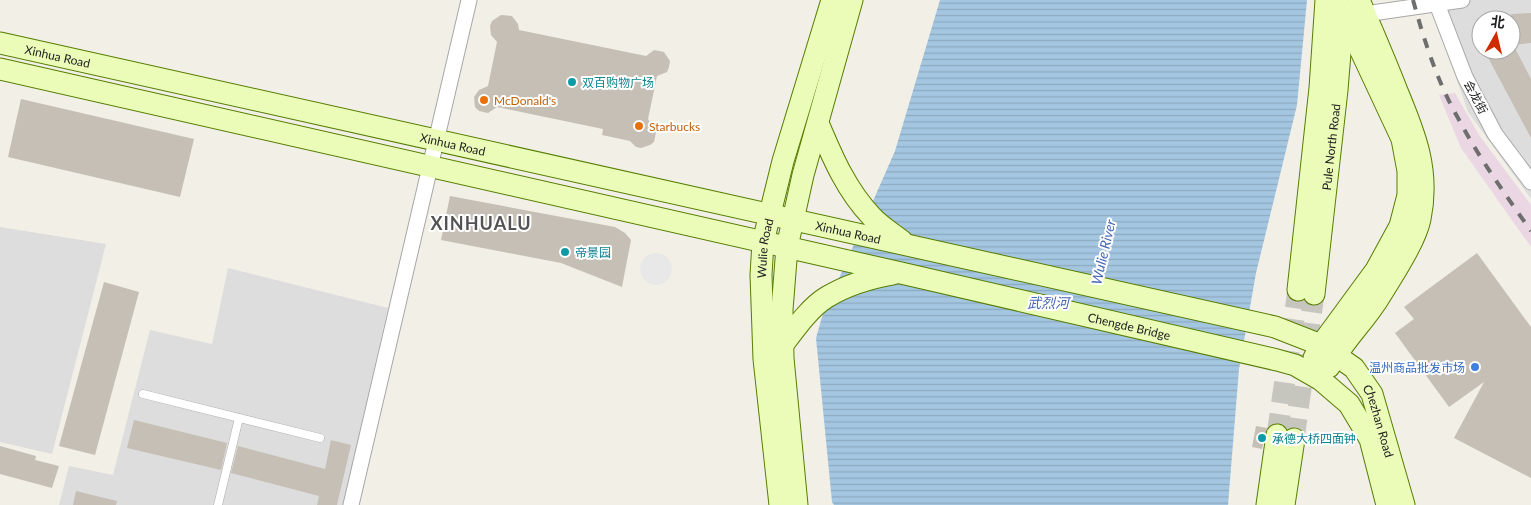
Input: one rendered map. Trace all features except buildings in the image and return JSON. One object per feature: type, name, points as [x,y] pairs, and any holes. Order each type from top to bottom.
[{"type":"main road","name":"Wulie Road","points":[[780,505],[764,359],[761,275],[763,242],[783,161],[832,0]]},
{"type":"main road","name":"Wulie Road","points":[[797,505],[782,346],[782,310],[787,247],[818,122],[852,0]]},
{"type":"main road","name":"Pule North Road","points":[[1326,0],[1306,292],[1350,6]]},
{"type":"main road","points":[[1314,376],[1328,350],[1379,298],[1406,252],[1420,221],[1423,199],[1423,170],[1416,137],[1350,6]]},
{"type":"main road","name":"Xinhua Road","points":[[0,43],[906,244]]},
{"type":"main road","name":"Xinhua Road","points":[[0,69],[901,272]]},
{"type":"main road","points":[[818,122],[831,154],[851,192],[872,218],[906,244]]},
{"type":"main road","name":"Chezhan Road","points":[[906,244],[1275,327],[1328,350],[1354,368],[1372,394],[1404,505]]},
{"type":"main road","points":[[782,346],[801,321],[826,297],[868,278],[901,272]]},
{"type":"main road","name":"Chengde Bridge","points":[[901,272],[1270,358]]},
{"type":"main road","name":"Chezhan Road","points":[[1270,358],[1295,365],[1314,376],[1349,404],[1370,439],[1387,505]]},
{"type":"main road","points":[[1267,505],[1285,437],[1284,505]]},
{"type":"street","points":[[351,505],[469,0]]},
{"type":"street","points":[[1350,6],[1462,0]]},
{"type":"street","name":"会龙街","points":[[1432,3],[1465,77],[1491,126],[1531,182]]},
{"type":"lane","points":[[143,394],[320,438]]},
{"type":"lane","points":[[218,505],[239,418]]},
{"type":"shaded area","points":[[1429,0],[1531,0],[1531,199],[1468,112]]},
{"type":"shaded area","points":[[1455,93],[1479,135],[1531,205],[1531,247],[1461,148],[1439,95]]},
{"type":"shaded area","points":[[0,227],[106,244],[52,454],[0,442]]},
{"type":"shaded area","points":[[656,253],[662,254],[667,258],[671,263],[671,275],[667,280],[662,284],[656,285],[650,284],[645,280],[641,275],[640,269],[641,263],[645,258],[650,254]]},
{"type":"shaded area","points":[[228,268],[388,308],[343,505],[59,505],[69,466],[113,475],[150,330],[212,344]]},
{"type":"water","name":"武烈河","points":[[940,0],[1307,0],[1297,105],[1256,273],[1239,369],[1228,505],[834,505],[832,502],[816,338],[822,317],[895,151]]},
{"type":"tunnel","points":[[1277,435],[1298,290]]},
{"type":"tunnel","points":[[1294,439],[1314,294]]},
{"type":"railway","points":[[1413,0],[1432,60],[1450,104],[1483,162],[1531,231]]},
{"type":"place","name":"双百购物广场","points":[[572,82]]},
{"type":"place","name":"McDonald's","points":[[484,100]]},
{"type":"place","name":"Starbucks","points":[[639,126]]},
{"type":"place","name":"帝景园","points":[[565,252]]},
{"type":"place","name":"温州商品批发市场","points":[[1475,367]]},
{"type":"place","name":"承德大桥四面钟","points":[[1262,438]]},
{"type":"district","name":"XINHUALU","points":[[481,223]]},
{"type":"water label","name":"Wulie River","points":[[1103,252]]}]
